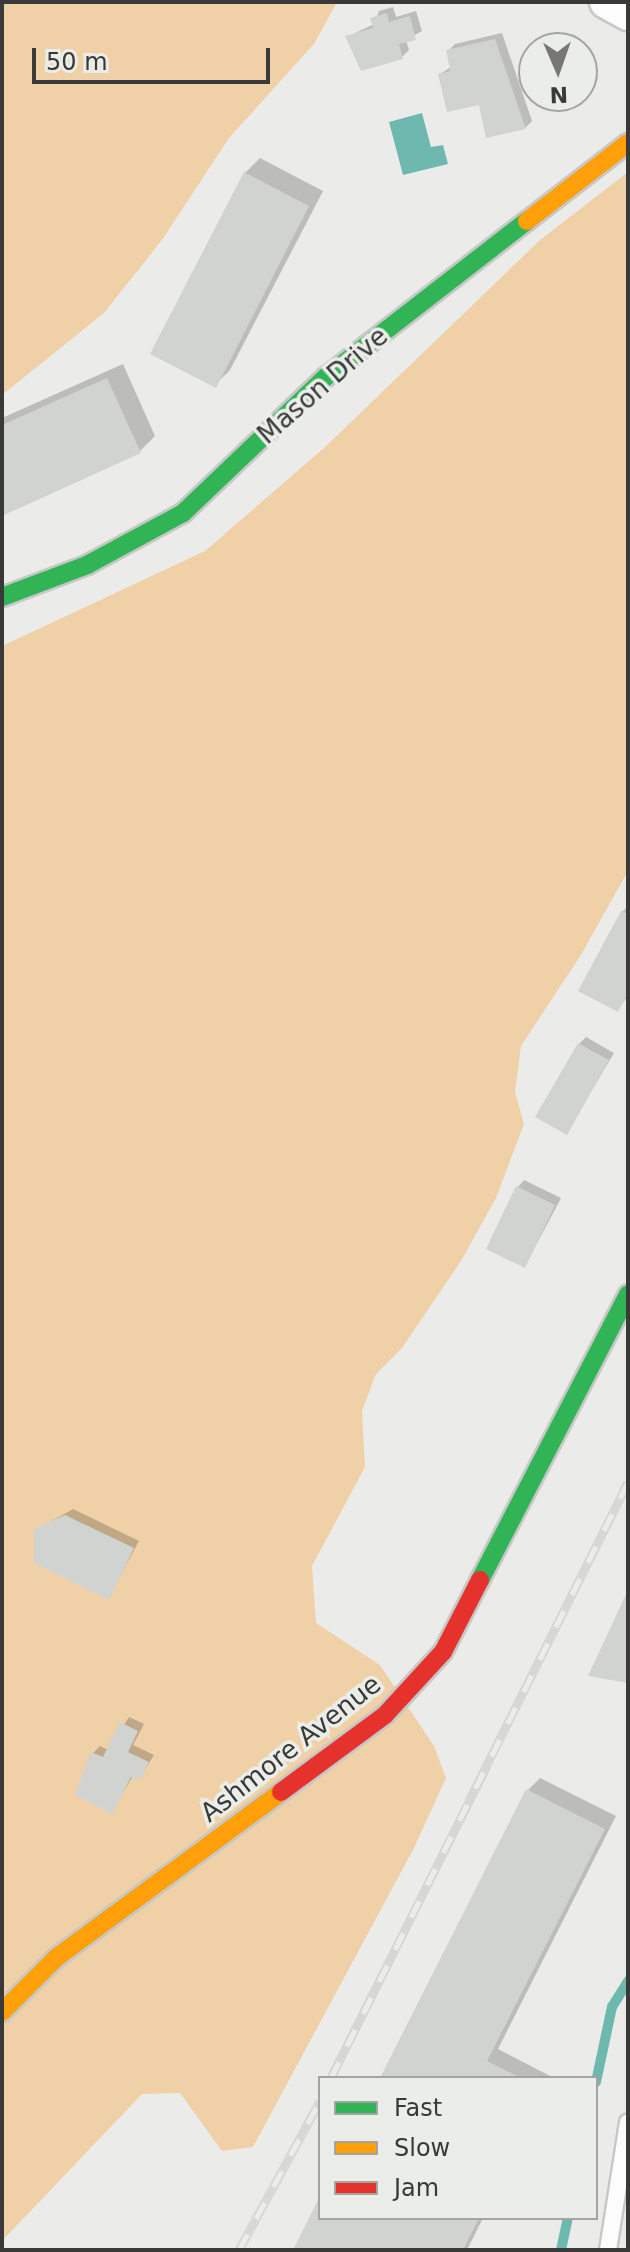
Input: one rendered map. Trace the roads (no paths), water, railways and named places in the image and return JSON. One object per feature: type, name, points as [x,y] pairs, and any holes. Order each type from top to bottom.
[{"type":"street","points":[[606,2],[628,14]]},
{"type":"street","name":"Mason Drive","points":[[2,597],[87,565],[183,513],[327,376],[628,143]]},
{"type":"street","name":"Ashmore Avenue","points":[[2,2012],[56,1958],[385,1715],[443,1652],[628,1294]]},
{"type":"lane","points":[[608,2250],[628,2123]]},
{"type":"water","points":[[422,113],[431,147],[443,145],[448,164],[403,175],[389,122]]},
{"type":"waterway","points":[[597,2076],[612,2007],[628,1981]]},
{"type":"waterway","points":[[561,2250],[568,2220]]},
{"type":"railway","points":[[332,2076],[628,1482]]},
{"type":"railway","points":[[239,2250],[318,2105]]}]
